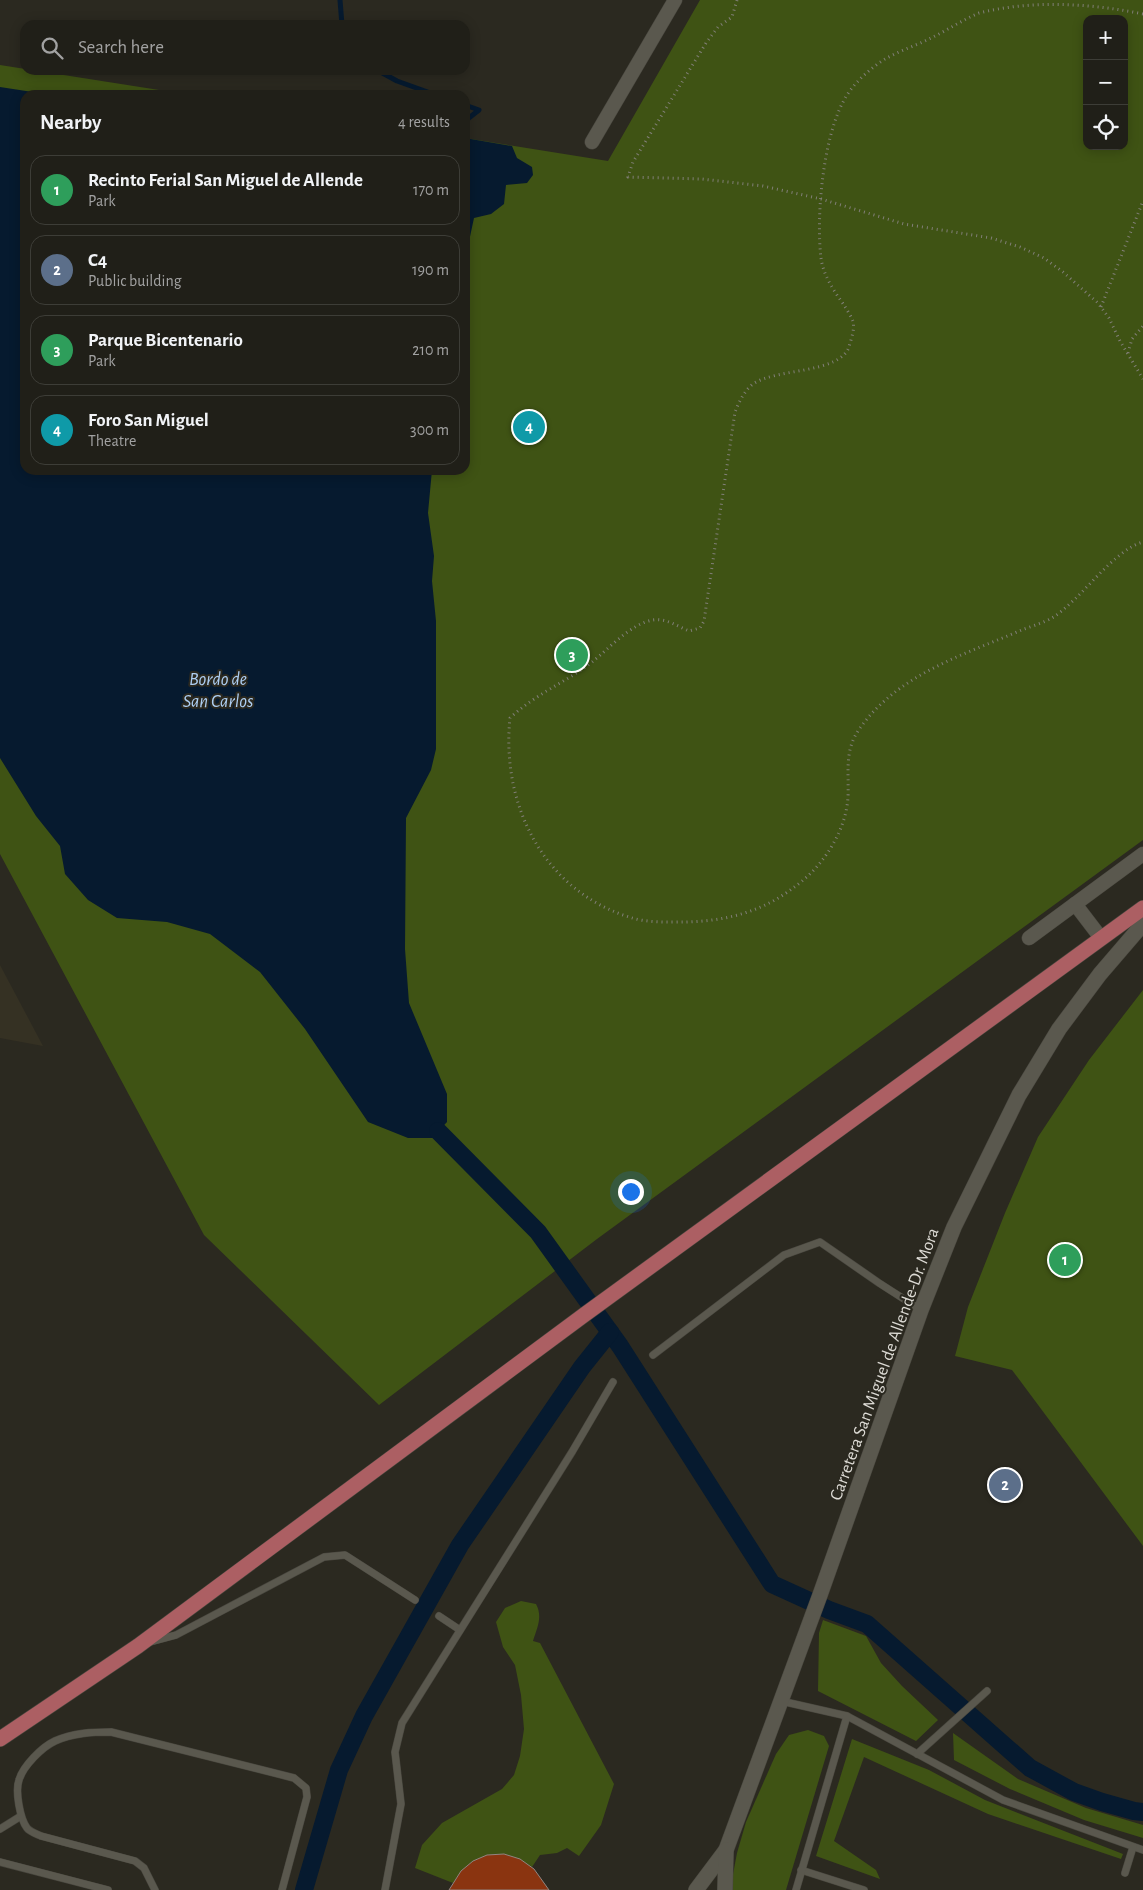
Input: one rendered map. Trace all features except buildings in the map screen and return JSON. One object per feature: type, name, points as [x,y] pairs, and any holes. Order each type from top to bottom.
[{"type":"main road","points":[[0,1739],[138,1646],[584,1315],[1143,908]]},
{"type":"main road","name":"Carretera San Miguel de Allende-Dr. Mora","points":[[696,1890],[726,1850],[820,1595],[921,1310],[954,1227],[1019,1095],[1059,1029],[1100,974],[1143,924]]},
{"type":"main road","name":"Carretera San Miguel de Allende-Dr. Mora","points":[[725,1890],[726,1850]]},
{"type":"street","points":[[592,142],[676,0]]},
{"type":"street","points":[[1029,938],[1143,854]]},
{"type":"street","points":[[1075,904],[1101,938]]},
{"type":"lane","points":[[654,1355],[784,1255],[820,1242],[921,1310]]},
{"type":"lane","points":[[385,1890],[401,1804],[395,1752],[402,1723],[572,1452],[613,1382]]},
{"type":"lane","points":[[138,1646],[176,1635],[324,1557],[345,1555],[415,1600]]},
{"type":"lane","points":[[439,1616],[460,1630]]},
{"type":"lane","points":[[917,1754],[987,1691]]},
{"type":"lane","points":[[781,1701],[846,1716],[1003,1800],[1143,1850]]},
{"type":"lane","points":[[796,1890],[846,1716]]},
{"type":"lane","points":[[155,1890],[144,1868],[135,1861],[40,1836],[28,1829],[21,1816],[18,1804],[18,1780],[32,1758],[55,1741],[87,1732],[111,1732],[294,1778],[306,1788],[307,1798],[282,1890]]},
{"type":"lane","points":[[0,1829],[21,1816]]},
{"type":"lane","points":[[1125,1873],[1133,1847]]},
{"type":"lane","points":[[0,1862],[108,1890]]},
{"type":"lane","points":[[801,1870],[864,1890]]},
{"type":"path","points":[[737,0],[732,17],[718,27],[706,44],[633,162],[628,176],[702,178],[763,186],[820,199],[904,224],[991,238],[1020,247],[1044,258],[1057,267],[1087,292],[1101,307],[1143,379]]},
{"type":"path","points":[[1143,14],[1068,2],[1028,2],[1001,7],[979,14],[921,43],[898,52],[876,64],[857,81],[843,102],[834,127],[820,199],[820,257],[823,270],[854,322],[853,335],[848,350],[837,361],[768,378],[753,384],[741,398],[735,412],[704,621],[700,628],[689,631],[664,620],[652,620],[638,625],[585,668],[522,706],[510,718],[507,738],[510,768],[517,803],[531,836],[566,882],[596,903],[631,918],[666,922],[695,922],[748,913],[781,897],[796,886],[809,874],[835,841],[848,800],[848,751],[860,728],[884,702],[928,670],[957,656],[1051,618],[1065,608],[1129,548],[1143,542]]},
{"type":"path","points":[[1101,307],[1143,201]]},
{"type":"path","points":[[1127,354],[1132,339],[1143,326]]},
{"type":"shaded area","points":[[0,965],[43,1046],[0,1038]]},
{"type":"green space","points":[[700,0],[1143,0],[1143,840],[597,1239],[379,1405],[204,1235],[0,854],[0,65],[20,68],[20,75],[64,75],[159,90],[20,90],[20,475],[470,475],[470,139],[608,161]]},
{"type":"green space","points":[[1143,990],[1143,1546],[1012,1370],[955,1356],[968,1307],[1005,1213],[1038,1137],[1089,1060]]},
{"type":"green space","points":[[521,1601],[536,1604],[539,1618],[533,1641],[540,1643],[614,1784],[601,1825],[579,1856],[567,1848],[557,1853],[540,1855],[532,1867],[521,1860],[509,1856],[488,1855],[469,1864],[453,1883],[415,1868],[422,1845],[442,1823],[502,1789],[514,1775],[520,1756],[524,1729],[521,1695],[515,1665],[503,1647],[496,1622],[505,1608]]},
{"type":"green space","points":[[823,1620],[866,1636],[881,1663],[938,1720],[916,1741],[818,1691],[819,1633]]},
{"type":"green space","points":[[808,1730],[824,1736],[829,1746],[786,1890],[730,1890],[737,1853],[746,1822],[776,1754],[789,1735]]},
{"type":"green space","points":[[953,1733],[1018,1779],[1086,1808],[1143,1825],[1143,1838],[1084,1820],[1010,1789],[954,1760]]},
{"type":"green space","points":[[852,1739],[929,1770],[985,1800],[1123,1854],[1121,1859],[988,1814],[864,1757],[834,1841],[876,1870],[880,1879],[816,1856]]},
{"type":"water","name":"Bordo de San Carlos","points":[[0,87],[20,90],[20,475],[432,475],[428,513],[434,556],[432,581],[436,621],[436,749],[431,770],[406,818],[405,949],[409,1003],[447,1094],[447,1122],[432,1138],[408,1138],[368,1122],[305,1029],[260,972],[210,934],[167,922],[117,918],[88,900],[65,874],[60,846],[36,816],[0,758]]},
{"type":"water","points":[[470,139],[512,146],[517,158],[532,167],[533,175],[527,183],[506,185],[504,204],[491,214],[474,218],[470,237]]},
{"type":"waterway","points":[[340,0],[342,20]]},
{"type":"waterway","points":[[386,75],[422,90]]},
{"type":"waterway","points":[[470,107],[479,110],[470,117]]},
{"type":"waterway","points":[[438,1131],[538,1232],[620,1346],[772,1584],[829,1610],[867,1624],[1030,1768],[1074,1792],[1102,1802],[1143,1812]]},
{"type":"waterway","points":[[304,1890],[339,1770],[364,1716],[460,1545],[582,1367],[610,1332]]},
{"type":"place","name":"Foro San Miguel","points":[[529,427]]},
{"type":"place","name":"Parque Bicentenario","points":[[572,655]]},
{"type":"place","name":"Recinto Ferial San Miguel de Allende","points":[[1065,1260]]},
{"type":"place","name":"C4","points":[[1005,1485]]}]
